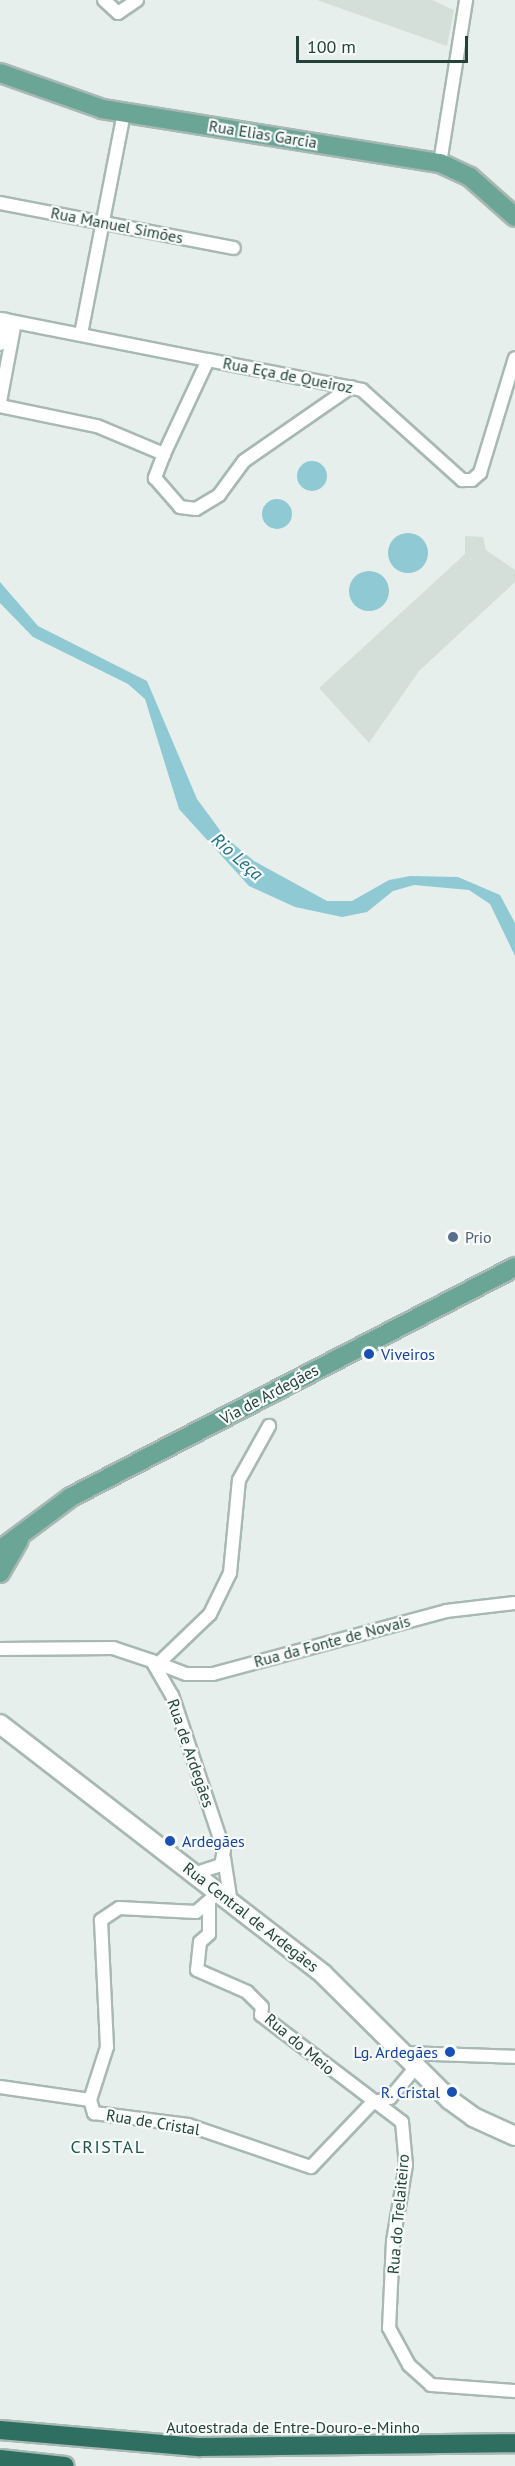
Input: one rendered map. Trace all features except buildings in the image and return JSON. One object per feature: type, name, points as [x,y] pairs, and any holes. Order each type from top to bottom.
[{"type":"highway","name":"Autoestrada de Entre-Douro-e-Minho","points":[[0,2430],[252,2449],[515,2443]]},
{"type":"highway","points":[[0,2459],[64,2466]]},
{"type":"main road","name":"Rua Elias Garcia","points":[[0,73],[61,98],[124,112],[440,163],[470,177],[515,217]]},
{"type":"main road","name":"Via de Ardegães","points":[[0,1550],[71,1497],[515,1267]]},
{"type":"main road","name":"Via de Ardegães","points":[[0,1573],[27,1529]]},
{"type":"street","points":[[104,0],[118,13],[137,0]]},
{"type":"street","points":[[440,163],[466,0]]},
{"type":"street","points":[[81,334],[124,112]]},
{"type":"street","name":"Rua Manuel Simões","points":[[0,203],[234,248]]},
{"type":"street","points":[[7,320],[208,360]]},
{"type":"street","points":[[0,344],[7,320]]},
{"type":"street","points":[[7,320],[0,404],[96,426],[164,454]]},
{"type":"street","name":"Rua Eça de Queiroz","points":[[351,387],[244,461],[219,495],[196,509],[180,507],[155,478],[208,360],[351,387],[362,390],[462,480],[472,480],[480,473],[515,358]]},
{"type":"street","points":[[0,1649],[113,1648],[156,1662],[210,1614],[230,1573],[239,1480],[269,1426]]},
{"type":"street","name":"Rua da Fonte de Novais","points":[[156,1662],[186,1674],[213,1674],[446,1611],[515,1603]]},
{"type":"street","name":"Rua de Ardegães","points":[[156,1662],[172,1695],[223,1861],[220,1900]]},
{"type":"street","name":"Rua Central de Ardegães","points":[[0,1724],[194,1874],[220,1900],[323,1974],[416,2067],[472,2117],[515,2136]]},
{"type":"street","points":[[194,1874],[223,1861]]},
{"type":"street","name":"Rua do Meio","points":[[220,1900],[209,1935],[200,1942],[195,1968],[247,1992],[262,2007],[261,2015],[372,2103]]},
{"type":"street","name":"Rua de Cristal","points":[[220,1900],[196,1912],[119,1908],[101,1920],[107,2047],[90,2100],[94,2113],[188,2125],[311,2167],[372,2103],[390,2098],[416,2067]]},
{"type":"street","points":[[403,2053],[515,2057]]},
{"type":"street","points":[[0,2087],[90,2100]]},
{"type":"street","name":"Rua do Trelaiteiro","points":[[372,2103],[402,2122],[406,2165],[393,2241],[390,2328],[409,2365],[431,2385],[515,2391]]},
{"type":"shaded area","points":[[317,0],[432,0],[454,10],[447,46]]},
{"type":"shaded area","points":[[465,536],[483,537],[486,550],[515,570],[515,582],[419,671],[369,743],[319,688],[465,554]]},
{"type":"water","points":[[312,461],[323,465],[327,476],[323,487],[312,491],[301,487],[297,476],[301,465]]},
{"type":"water","points":[[277,499],[283,500],[291,508],[291,520],[283,528],[277,529],[271,528],[263,520],[262,514],[263,508],[271,500]]},
{"type":"water","points":[[408,533],[416,534],[422,539],[427,545],[427,561],[422,567],[416,572],[408,573],[400,572],[394,567],[389,561],[388,553],[389,545],[394,539],[400,534]]},
{"type":"water","points":[[369,571],[383,577],[389,591],[383,605],[369,611],[355,605],[349,591],[355,577]]},
{"type":"water","name":"Rio Leça","points":[[0,582],[38,626],[147,681],[197,799],[225,837],[254,861],[327,901],[352,901],[389,880],[410,876],[458,877],[500,895],[515,923],[515,956],[490,904],[469,890],[414,885],[393,891],[367,912],[342,917],[295,907],[249,886],[179,809],[145,699],[128,684],[33,637],[0,603]]},
{"type":"place","name":"Prio","points":[[453,1237]]},
{"type":"place","name":"Viveiros","points":[[369,1354]]},
{"type":"place","name":"Ardegães","points":[[170,1841]]},
{"type":"place","name":"Lg. Ardegães","points":[[450,2052]]},
{"type":"place","name":"R. Cristal","points":[[452,2092]]},
{"type":"district","name":"CRISTAL","points":[[108,2147]]}]
